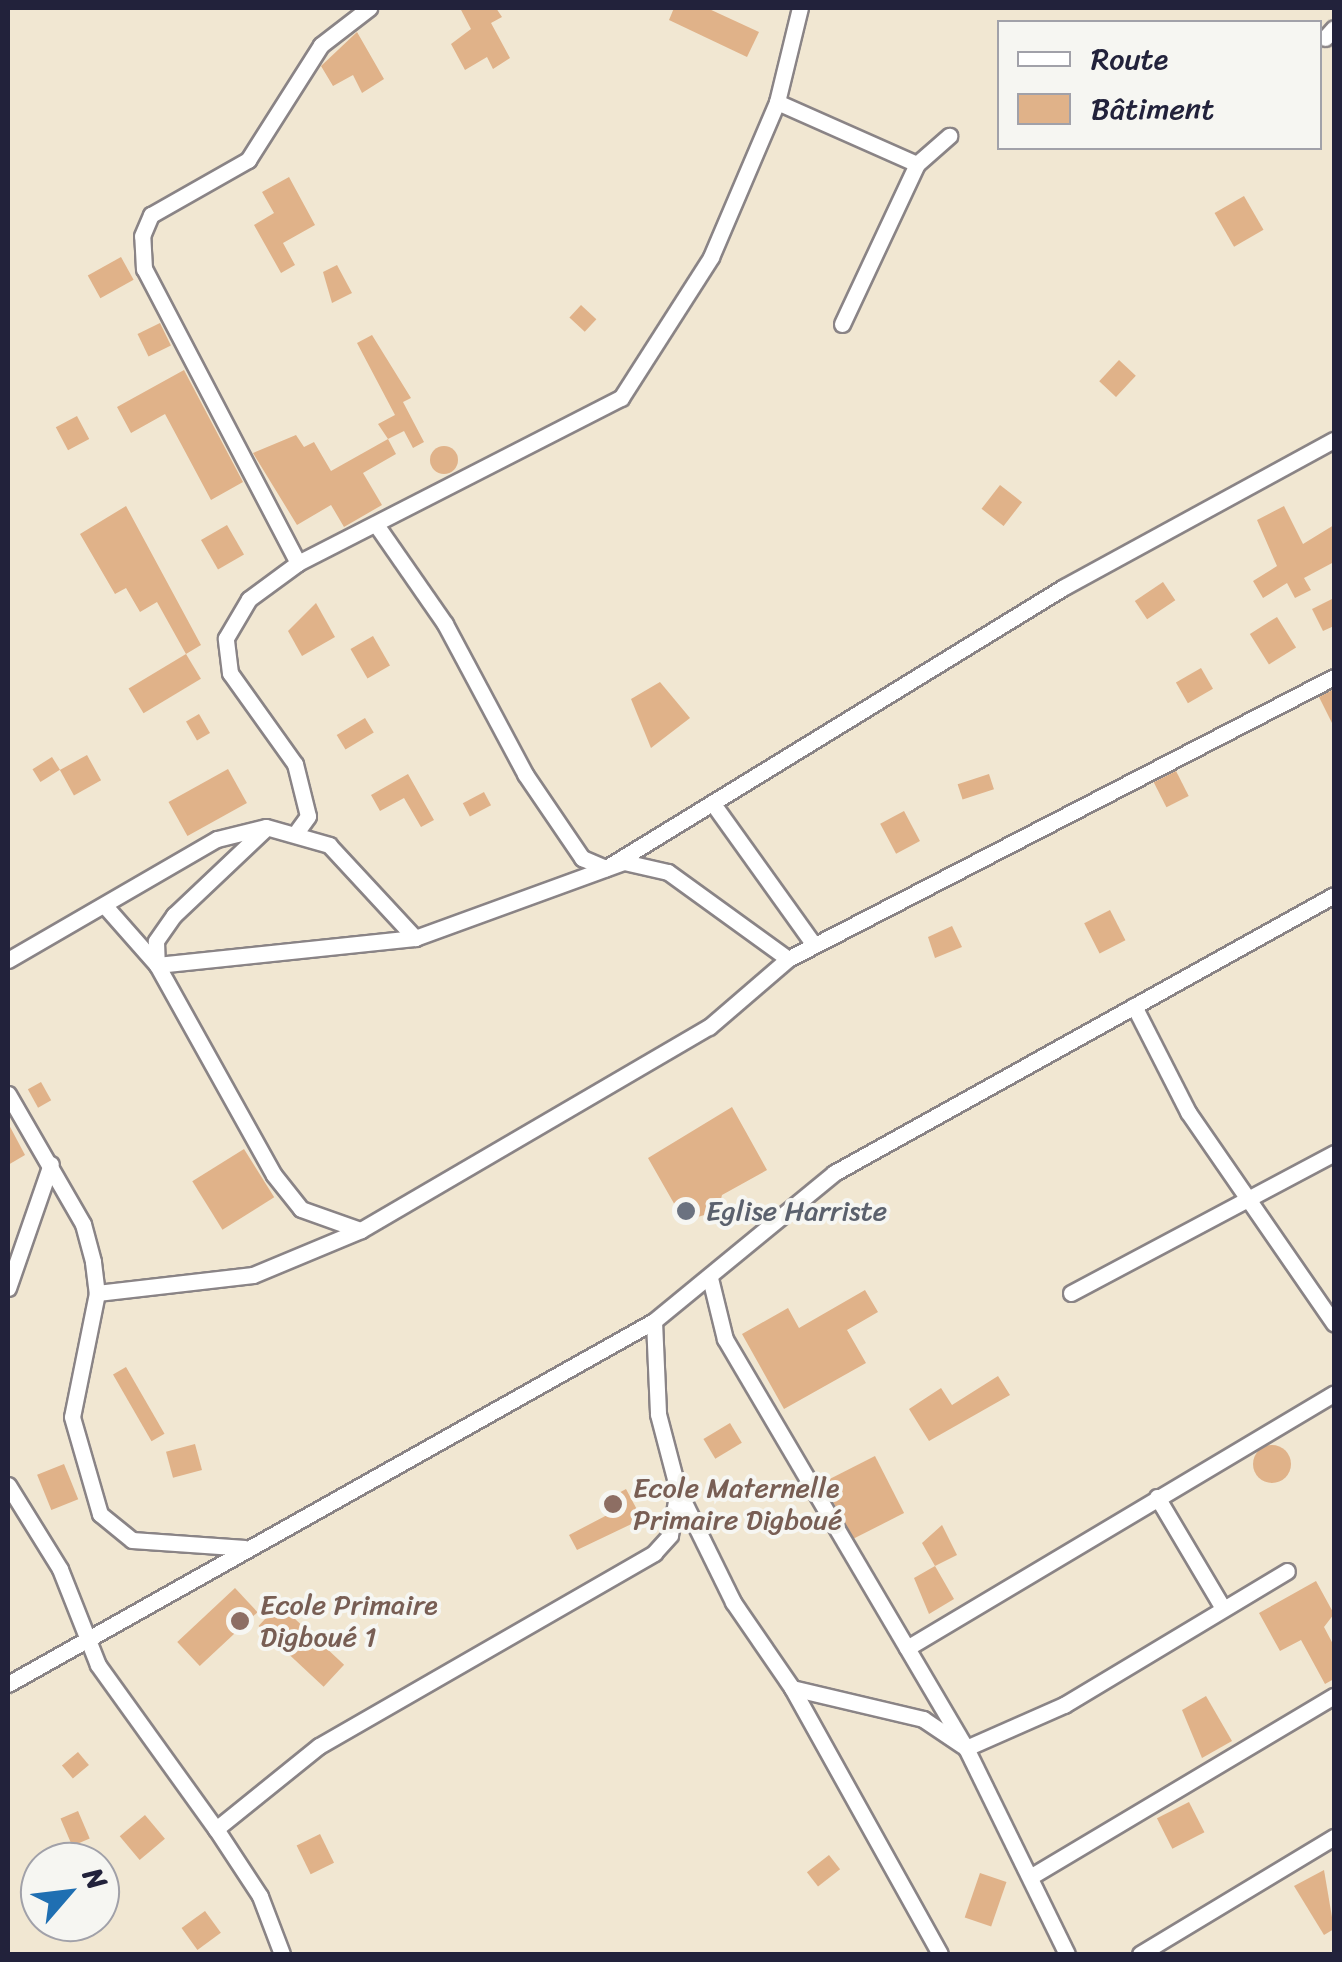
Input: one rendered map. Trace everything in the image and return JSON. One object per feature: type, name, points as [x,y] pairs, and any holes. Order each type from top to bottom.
[{"type":"street","points":[[298,563],[144,269],[142,236],[151,216],[248,160],[321,44],[368,8]]},
{"type":"street","points":[[298,830],[308,816],[295,764],[230,673],[226,638],[249,599],[298,563],[377,526],[620,398],[712,257],[777,102],[800,8]]},
{"type":"street","points":[[777,102],[917,164]]},
{"type":"street","points":[[842,324],[917,164],[949,136]]},
{"type":"street","points":[[606,868],[716,808],[1064,586],[1334,440]]},
{"type":"street","points":[[377,526],[445,624],[525,774],[582,858],[606,868]]},
{"type":"street","points":[[97,1292],[253,1275],[361,1230],[709,1027],[788,959],[1334,677]]},
{"type":"street","points":[[716,808],[814,946]]},
{"type":"street","points":[[8,960],[217,840],[266,827],[298,830],[362,875],[415,938]]},
{"type":"street","points":[[157,965],[156,940],[174,915],[266,827]]},
{"type":"street","points":[[157,965],[415,938],[624,862],[668,872],[788,959]]},
{"type":"street","points":[[8,1684],[654,1320],[834,1173],[1334,895]]},
{"type":"street","points":[[105,906],[157,965],[274,1176],[300,1209],[361,1230]]},
{"type":"street","points":[[1134,1006],[1244,1198],[1334,1324]]},
{"type":"street","points":[[8,1094],[83,1224],[97,1292],[72,1418],[100,1514],[132,1540],[166,1548],[249,1548]]},
{"type":"street","points":[[1072,1293],[1334,1153]]},
{"type":"street","points":[[8,1288],[51,1164]]},
{"type":"street","points":[[710,1278],[725,1339],[966,1748],[1067,1954]]},
{"type":"street","points":[[654,1320],[658,1414],[678,1490],[733,1602],[792,1688],[940,1954]]},
{"type":"street","points":[[907,1648],[1334,1393]]},
{"type":"street","points":[[8,1485],[60,1569],[88,1638],[121,1701],[216,1829],[260,1896],[282,1954]]},
{"type":"street","points":[[216,1829],[319,1746],[654,1554],[670,1535],[678,1490]]},
{"type":"street","points":[[1157,1497],[1221,1605]]},
{"type":"street","points":[[966,1748],[1064,1705],[1221,1605],[1287,1571]]},
{"type":"street","points":[[792,1688],[923,1719],[966,1748]]},
{"type":"street","points":[[1030,1878],[1334,1696]]},
{"type":"street","points":[[1140,1954],[1334,1837]]},
{"type":"building","points":[[460,8],[496,8],[502,17],[491,23],[510,58],[493,69],[487,57],[465,70],[451,44],[471,29]]},
{"type":"building","points":[[674,8],[707,8],[759,32],[747,57],[669,20]]},
{"type":"building","points":[[357,32],[384,79],[362,93],[353,75],[333,86],[321,66]]},
{"type":"building","points":[[289,177],[315,225],[283,243],[295,265],[281,273],[254,225],[274,213],[262,192]]},
{"type":"building","points":[[1244,196],[1264,230],[1234,247],[1215,213]]},
{"type":"building","points":[[121,257],[134,280],[100,298],[88,275]]},
{"type":"building","points":[[337,265],[352,293],[332,303],[323,272]]},
{"type":"building","points":[[581,305],[596,319],[585,332],[569,317]]},
{"type":"building","points":[[160,323],[171,345],[148,356],[138,334]]},
{"type":"building","points":[[372,335],[411,398],[403,402],[424,442],[413,448],[404,431],[388,439],[378,424],[395,415],[357,343]]},
{"type":"building","points":[[1119,360],[1136,376],[1116,397],[1099,381]]},
{"type":"building","points":[[184,370],[243,482],[211,500],[165,414],[131,433],[117,407]]},
{"type":"building","points":[[77,416],[89,439],[68,450],[56,427]]},
{"type":"building","points":[[296,435],[304,447],[314,442],[331,471],[388,439],[396,454],[363,473],[382,505],[344,527],[331,505],[297,525],[253,453]]},
{"type":"building","points":[[444,446],[454,450],[458,460],[454,470],[444,474],[434,470],[430,460],[434,450]]},
{"type":"building","points":[[1000,485],[1022,502],[1004,526],[982,509]]},
{"type":"building","points":[[126,506],[201,645],[186,654],[157,602],[140,612],[126,588],[115,594],[80,534]]},
{"type":"building","points":[[1284,506],[1303,544],[1334,525],[1334,562],[1304,578],[1311,590],[1295,598],[1287,583],[1263,598],[1253,581],[1277,566],[1257,520]]},
{"type":"building","points":[[227,525],[244,554],[218,569],[201,540]]},
{"type":"building","points":[[1163,582],[1175,600],[1147,619],[1135,601]]},
{"type":"building","points":[[1334,598],[1334,626],[1323,631],[1312,609]]},
{"type":"building","points":[[316,603],[335,637],[302,656],[288,631]]},
{"type":"building","points":[[1277,617],[1296,648],[1269,664],[1250,634]]},
{"type":"building","points":[[373,636],[390,665],[367,678],[350,649]]},
{"type":"building","points":[[186,654],[201,679],[144,713],[129,689]]},
{"type":"building","points":[[1201,668],[1213,689],[1188,703],[1176,682]]},
{"type":"building","points":[[660,682],[690,718],[651,748],[631,699]]},
{"type":"building","points":[[1334,689],[1334,727],[1319,697]]},
{"type":"building","points":[[199,714],[210,733],[197,741],[186,722]]},
{"type":"building","points":[[365,718],[374,733],[345,750],[337,735]]},
{"type":"building","points":[[87,755],[101,780],[74,795],[60,770]]},
{"type":"building","points":[[52,757],[60,770],[40,782],[32,769]]},
{"type":"building","points":[[228,769],[247,803],[187,836],[169,802]]},
{"type":"building","points":[[1176,771],[1189,796],[1166,807],[1154,782]]},
{"type":"building","points":[[408,774],[434,820],[421,827],[404,798],[380,811],[371,795]]},
{"type":"building","points":[[989,774],[994,789],[963,799],[958,784]]},
{"type":"building","points":[[484,792],[491,805],[470,817],[463,803]]},
{"type":"building","points":[[904,811],[920,841],[896,854],[880,824]]},
{"type":"building","points":[[1110,910],[1125,940],[1100,953],[1084,923]]},
{"type":"building","points":[[952,926],[962,947],[935,958],[928,937]]},
{"type":"building","points":[[41,1082],[51,1100],[38,1108],[28,1089]]},
{"type":"building","points":[[732,1107],[767,1170],[722,1195],[718,1211],[684,1221],[648,1158]]},
{"type":"building","points":[[8,1123],[25,1155],[8,1165]]},
{"type":"building","points":[[244,1149],[274,1197],[222,1230],[192,1181]]},
{"type":"building","points":[[865,1290],[878,1312],[847,1330],[866,1363],[784,1409],[742,1334],[788,1308],[799,1328]]},
{"type":"building","points":[[126,1367],[164,1434],[152,1441],[113,1374]]},
{"type":"building","points":[[998,1376],[1010,1395],[929,1441],[909,1409],[941,1388],[952,1405]]},
{"type":"building","points":[[730,1423],[742,1443],[715,1459],[703,1439]]},
{"type":"building","points":[[195,1444],[202,1470],[173,1478],[166,1452]]},
{"type":"building","points":[[1272,1445],[1285,1451],[1291,1464],[1285,1477],[1272,1483],[1259,1477],[1253,1464],[1259,1451]]},
{"type":"building","points":[[875,1456],[904,1513],[852,1539],[823,1482]]},
{"type":"building","points":[[64,1464],[78,1499],[51,1510],[37,1475]]},
{"type":"building","points":[[626,1489],[642,1519],[577,1550],[569,1535],[611,1513],[604,1501]]},
{"type":"building","points":[[942,1525],[957,1555],[935,1566],[922,1543]]},
{"type":"building","points":[[935,1566],[954,1599],[929,1614],[914,1578]]},
{"type":"building","points":[[1316,1581],[1334,1614],[1324,1627],[1334,1646],[1334,1679],[1325,1684],[1301,1640],[1280,1651],[1259,1613]]},
{"type":"building","points":[[235,1588],[258,1612],[200,1666],[177,1642]]},
{"type":"building","points":[[279,1604],[344,1665],[324,1687],[259,1626]]},
{"type":"building","points":[[1206,1696],[1232,1741],[1202,1758],[1182,1710]]},
{"type":"building","points":[[78,1752],[89,1765],[73,1779],[62,1765]]},
{"type":"building","points":[[1189,1802],[1204,1832],[1172,1849],[1157,1818]]},
{"type":"building","points":[[78,1811],[90,1839],[71,1842],[61,1818]]},
{"type":"building","points":[[145,1815],[165,1839],[140,1860],[120,1836]]},
{"type":"building","points":[[320,1834],[334,1863],[311,1874],[297,1845]]},
{"type":"building","points":[[829,1855],[840,1869],[818,1886],[807,1872]]},
{"type":"building","points":[[1324,1870],[1334,1929],[1324,1935],[1294,1886]]},
{"type":"building","points":[[980,1873],[1006,1882],[991,1927],[965,1917]]},
{"type":"building","points":[[205,1911],[221,1933],[197,1950],[182,1928]]},
{"type":"place","name":"Eglise Harriste","points":[[686,1211]]},
{"type":"place","name":"Ecole Maternelle Primaire Digboué","points":[[613,1504]]},
{"type":"place","name":"Ecole Primaire Digboué 1","points":[[240,1621]]}]
